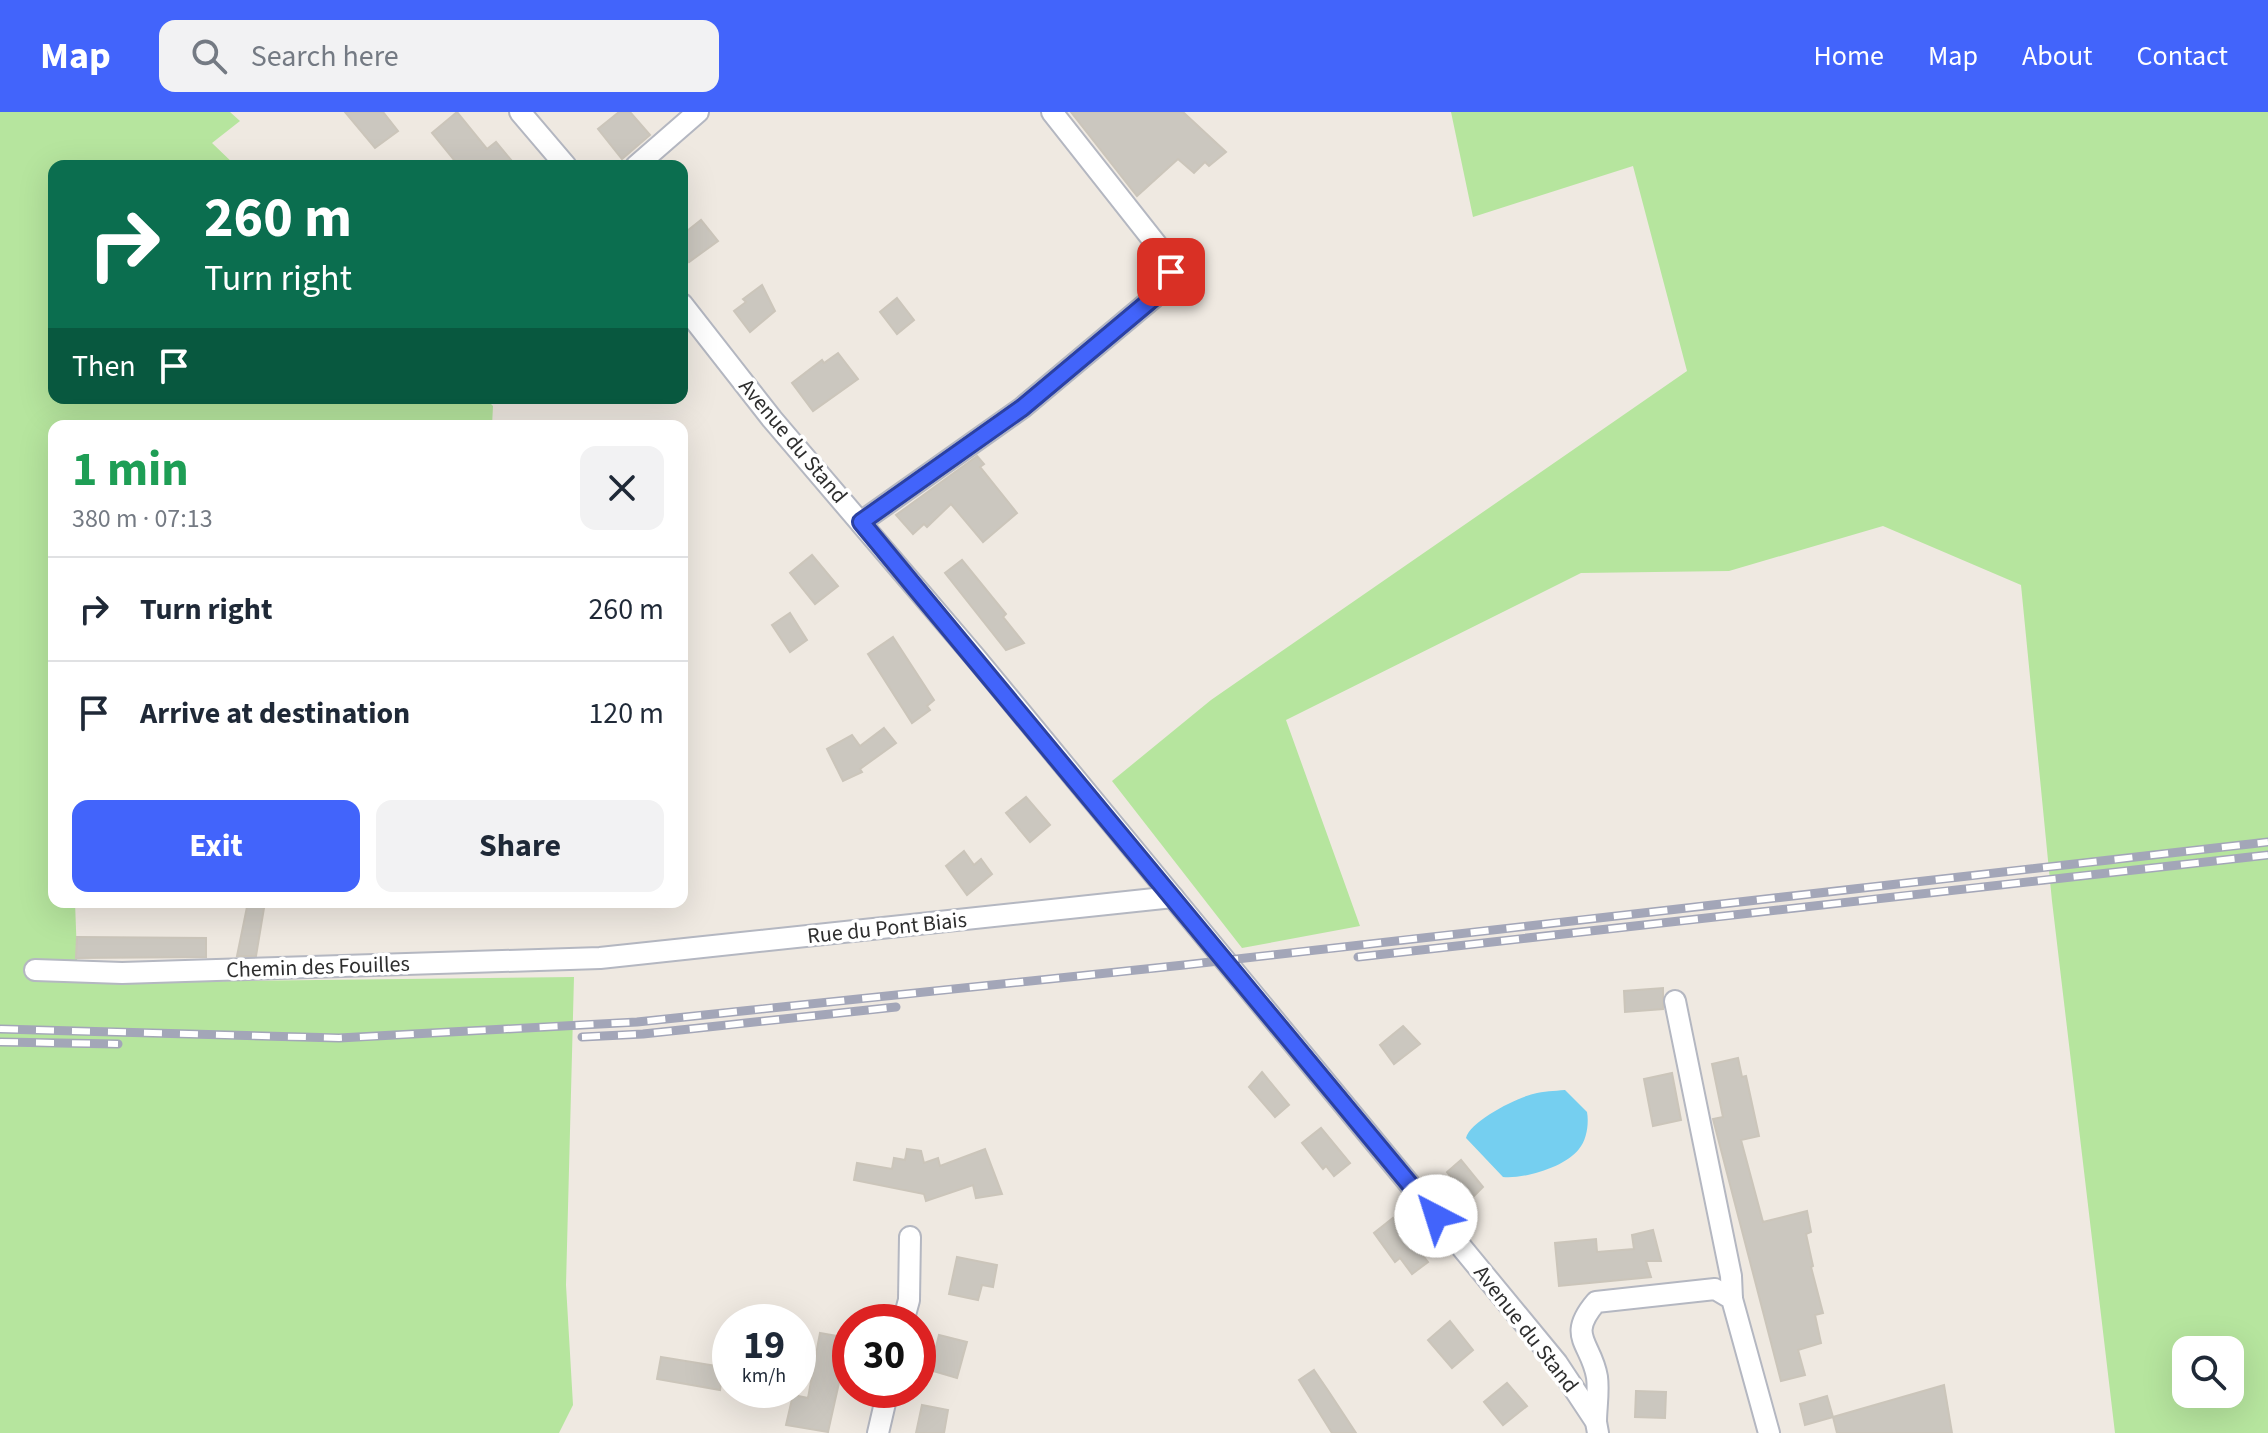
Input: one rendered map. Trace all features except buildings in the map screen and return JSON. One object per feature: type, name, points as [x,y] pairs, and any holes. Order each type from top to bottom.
[{"type":"street","points":[[520,112],[561,160]]},
{"type":"street","points":[[643,160],[698,112]]},
{"type":"street","points":[[861,522],[1022,408],[1164,289],[1171,272],[1164,254],[1052,112]]},
{"type":"street","name":"Avenue du Stand","points":[[688,312],[772,419],[1173,897],[1557,1363],[1597,1428]]},
{"type":"street","name":"Rue du Pont Biais","points":[[600,958],[1173,897]]},
{"type":"street","name":"Chemin des Fouilles","points":[[35,970],[122,973],[600,958]]},
{"type":"street","points":[[1675,1001],[1731,1276],[1732,1299],[1769,1433]]},
{"type":"street","points":[[908,1304],[910,1237]]},
{"type":"street","points":[[1597,1428],[1597,1376],[1581,1336],[1583,1317],[1596,1302],[1715,1289],[1732,1299]]},
{"type":"street","points":[[878,1433],[884,1408]]},
{"type":"green space","points":[[0,112],[230,112],[240,121],[212,143],[230,160],[48,160],[48,404],[491,404],[492,420],[48,420],[48,908],[75,908],[78,983],[574,977],[566,1285],[573,1405],[559,1433],[0,1433]]},
{"type":"green space","points":[[1451,112],[2268,112],[2268,1433],[2115,1433],[2052,901],[2021,585],[1883,526],[1729,571],[1581,573],[1286,720],[1360,926],[1242,948],[1112,781],[1211,700],[1687,371],[1633,166],[1473,217]]},
{"type":"water","points":[[1565,1090],[1587,1112],[1587,1126],[1579,1149],[1555,1166],[1533,1174],[1503,1177],[1466,1138],[1469,1131],[1484,1118],[1505,1105],[1533,1094]]},
{"type":"railway","points":[[0,1029],[339,1038],[637,1022],[1184,965],[2268,842]]},
{"type":"railway","points":[[1358,957],[2268,855]]},
{"type":"railway","points":[[582,1037],[643,1034],[896,1007]]},
{"type":"railway","points":[[0,1042],[118,1044]]},
{"type":"route","points":[[1171,272],[1164,289],[1022,408],[861,522],[1436,1216]]}]
